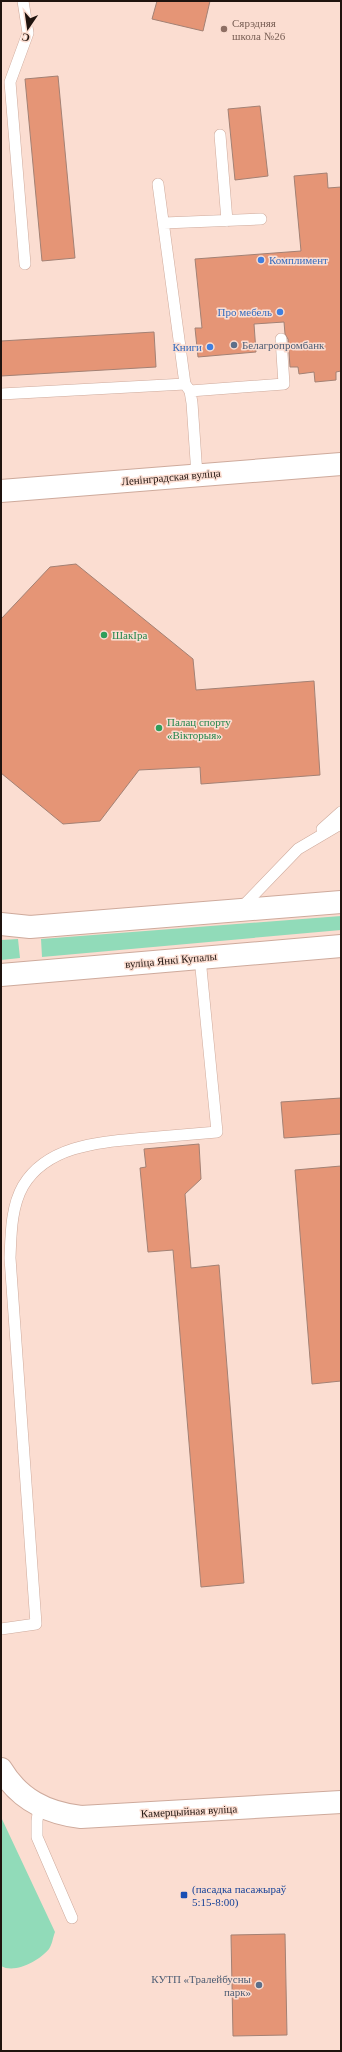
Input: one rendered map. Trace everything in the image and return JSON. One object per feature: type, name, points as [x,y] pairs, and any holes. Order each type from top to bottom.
[{"type":"main road","name":"Ленінградская вуліца","points":[[1,491],[341,464]]},
{"type":"main road","points":[[1,924],[30,927],[341,902]]},
{"type":"main road","name":"вуліца Янкі Купалы","points":[[1,975],[341,946]]},
{"type":"main road","name":"Камерцыйная вуліца","points":[[1,1768],[15,1789],[39,1806],[66,1815],[80,1817],[341,1802]]},
{"type":"lane","points":[[23,1],[28,33],[5,82],[25,264]]},
{"type":"lane","points":[[220,135],[227,221]]},
{"type":"lane","points":[[158,184],[188,387],[197,475]]},
{"type":"lane","points":[[164,224],[261,219]]},
{"type":"lane","points":[[1,394],[284,384],[281,339]]},
{"type":"lane","points":[[233,910],[245,904],[298,849],[341,812]]},
{"type":"lane","points":[[298,849],[341,825]]},
{"type":"lane","points":[[1,1629],[36,1624],[10,1258],[12,1221],[16,1203],[23,1186],[36,1170],[56,1156],[78,1147],[105,1141],[216,1132],[200,958]]},
{"type":"lane","points":[[39,1806],[36,1821],[37,1837],[72,1918]]},
{"type":"green space","points":[[341,916],[341,930],[42,957],[41,939]]},
{"type":"green space","points":[[18,939],[20,958],[1,960],[1,940]]},
{"type":"green space","points":[[1,1817],[55,1932],[50,1947],[45,1954],[33,1962],[13,1968],[1,1966]]},
{"type":"building","points":[[157,1],[210,1],[203,31],[152,19]]},
{"type":"building","points":[[58,76],[75,258],[42,261],[25,79]]},
{"type":"building","points":[[260,106],[268,176],[235,180],[228,109]]},
{"type":"building","points":[[327,173],[328,188],[341,187],[341,371],[336,372],[336,380],[315,382],[314,372],[299,374],[298,367],[290,367],[288,339],[285,334],[284,322],[254,324],[256,352],[198,357],[195,328],[202,328],[195,259],[301,251],[294,176]]},
{"type":"building","points":[[154,332],[156,367],[1,376],[1,341]]},
{"type":"building","name":"Палац спорту «Вікторыя»","points":[[76,564],[193,659],[196,690],[314,681],[320,775],[201,784],[200,767],[139,770],[100,821],[63,824],[1,773],[1,619],[50,567]]},
{"type":"building","points":[[341,1098],[341,1134],[284,1138],[281,1102]]},
{"type":"building","points":[[199,1144],[201,1179],[185,1194],[191,1268],[219,1265],[244,1583],[201,1587],[173,1250],[148,1252],[140,1168],[146,1167],[144,1149]]},
{"type":"building","points":[[341,1166],[341,1381],[312,1384],[295,1170]]},
{"type":"building","name":"КУТП «Тралейбусны парк»","points":[[285,1934],[287,2035],[233,2036],[231,1935]]},
{"type":"place","name":"Сярэдняя школа №26","points":[[224,29]]},
{"type":"place","name":"Комплимент","points":[[261,260]]},
{"type":"place","name":"Про мебель","points":[[280,312]]},
{"type":"place","name":"Белагропромбанк","points":[[234,345]]},
{"type":"place","name":"Книги","points":[[210,347]]},
{"type":"place","name":"ШакІра","points":[[104,635]]},
{"type":"place","name":"Палац спорту «Вікторыя»","points":[[159,728]]},
{"type":"place","name":"(пасадка пасажыраў 5:15-8:00)","points":[[184,1895]]},
{"type":"place","name":"КУТП «Тралейбусны парк»","points":[[259,1985]]}]
